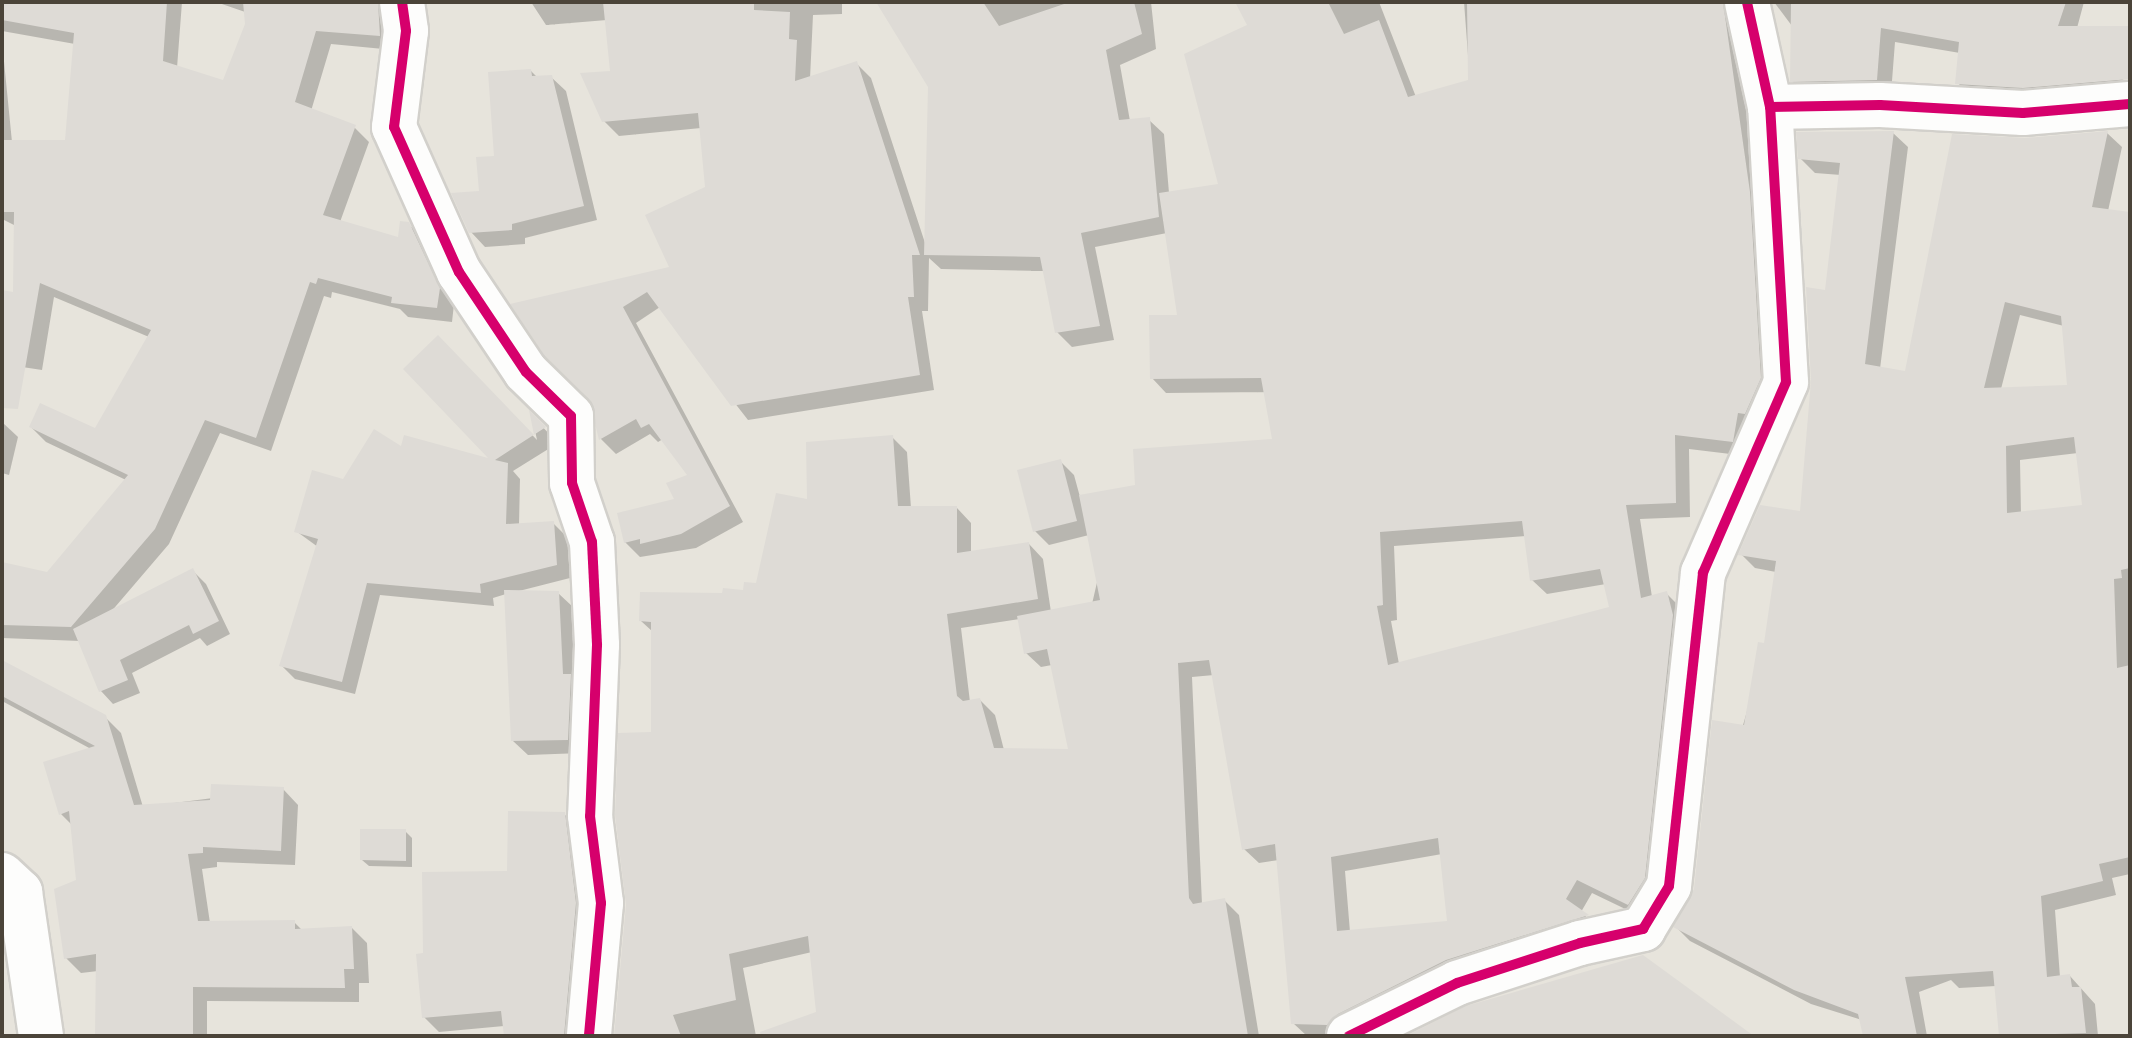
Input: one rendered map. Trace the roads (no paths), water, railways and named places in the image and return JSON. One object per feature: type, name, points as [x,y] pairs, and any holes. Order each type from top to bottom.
[{"type":"street","points":[[402,2],[406,31],[394,127],[459,272],[526,372],[571,416],[572,483],[592,542],[597,645],[590,816],[601,903],[591,977],[589,1036]]},
{"type":"street","points":[[1349,1036],[1457,983],[1580,943],[1643,929],[1669,886],[1703,573],[1786,382],[1770,107],[1747,2]]},
{"type":"street","points":[[1770,107],[1880,105],[2023,113],[2130,104]]},
{"type":"street","points":[[2,875],[20,892],[41,1036]]}]
